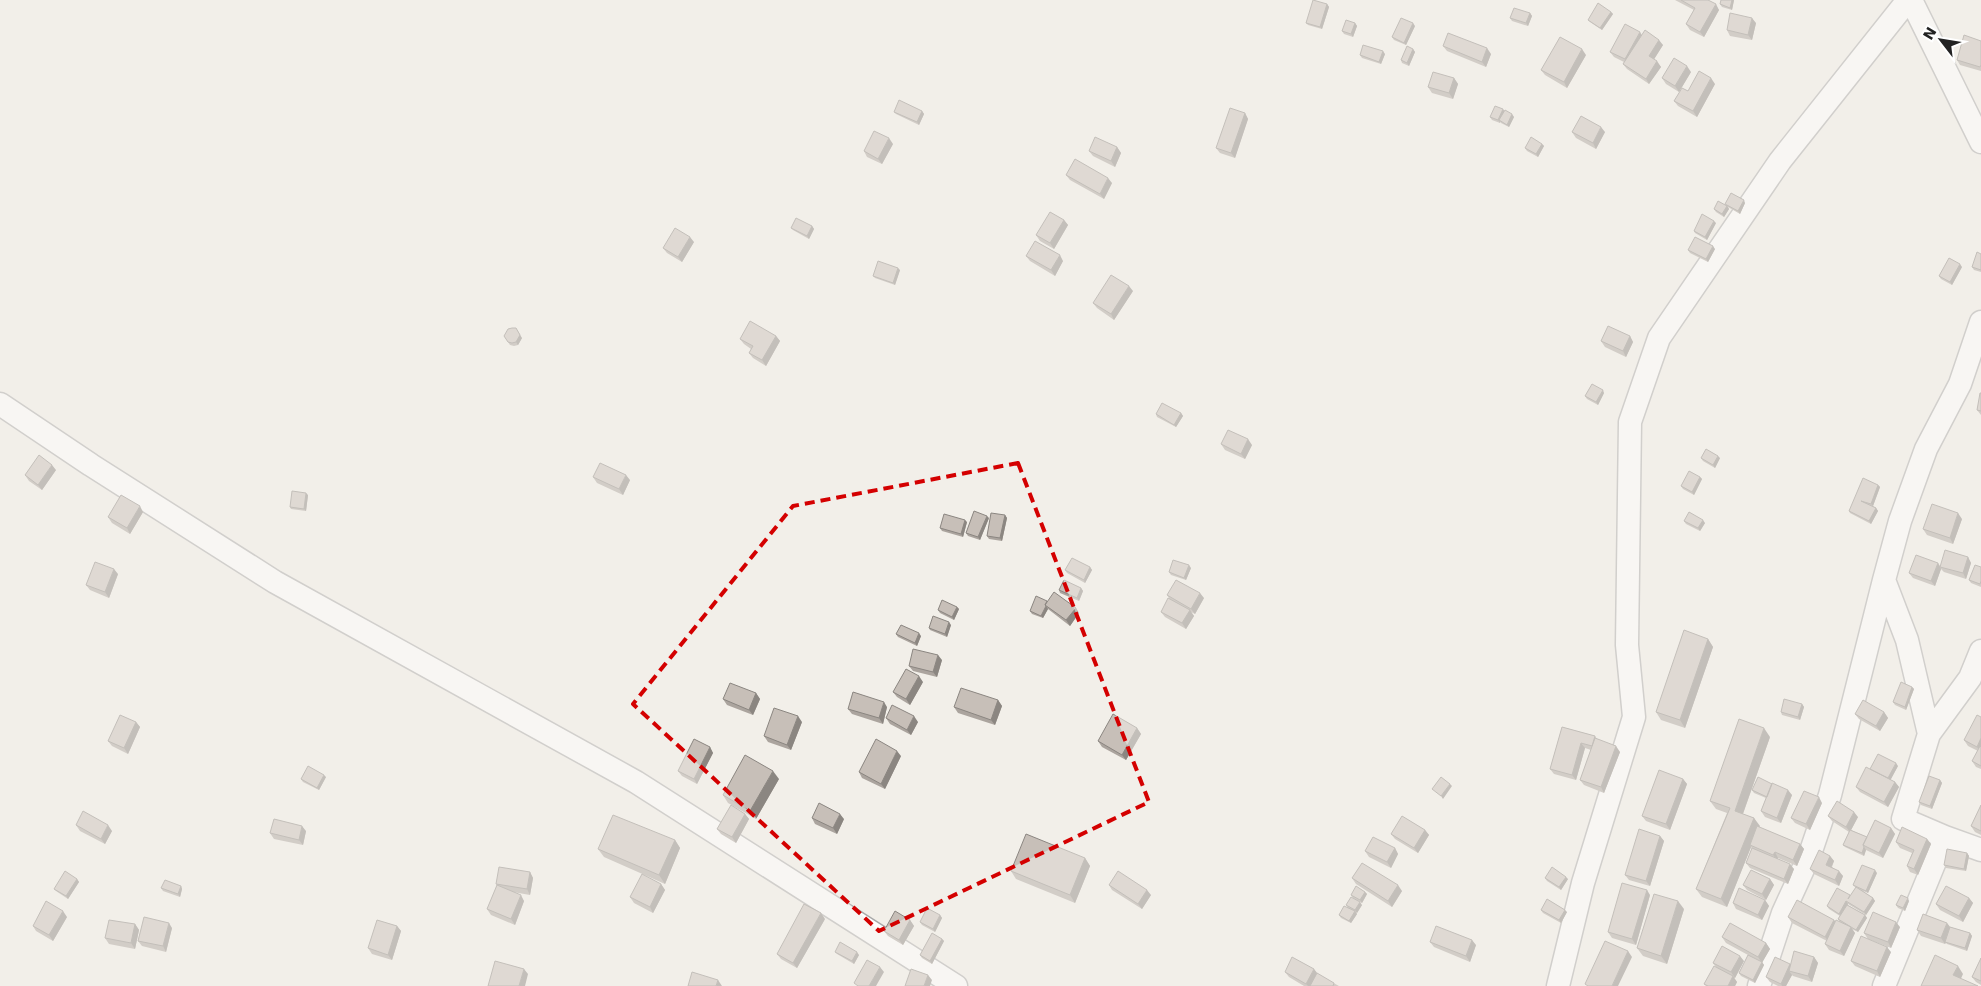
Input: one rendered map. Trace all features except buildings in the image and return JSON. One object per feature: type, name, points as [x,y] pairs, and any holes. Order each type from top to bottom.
[{"type":"street","points":[[1558,986],[1583,883],[1634,717],[1627,645],[1630,422],[1659,338],[1780,160],[1909,0],[1981,142]]},
{"type":"street","points":[[1759,986],[1783,913],[1810,854],[1830,795],[1900,521],[1926,450],[1960,384],[1980,335]]},
{"type":"street","points":[[0,404],[91,465],[275,582],[636,782],[956,986]]},
{"type":"street","points":[[1884,580],[1907,640],[1928,734]]},
{"type":"street","points":[[1981,651],[1970,678],[1928,734],[1903,819],[1981,850]]},
{"type":"street","points":[[1884,986],[1945,837]]},
{"type":"highlighted area","points":[[1018,463],[1149,802],[879,931],[633,704],[793,506]]}]
